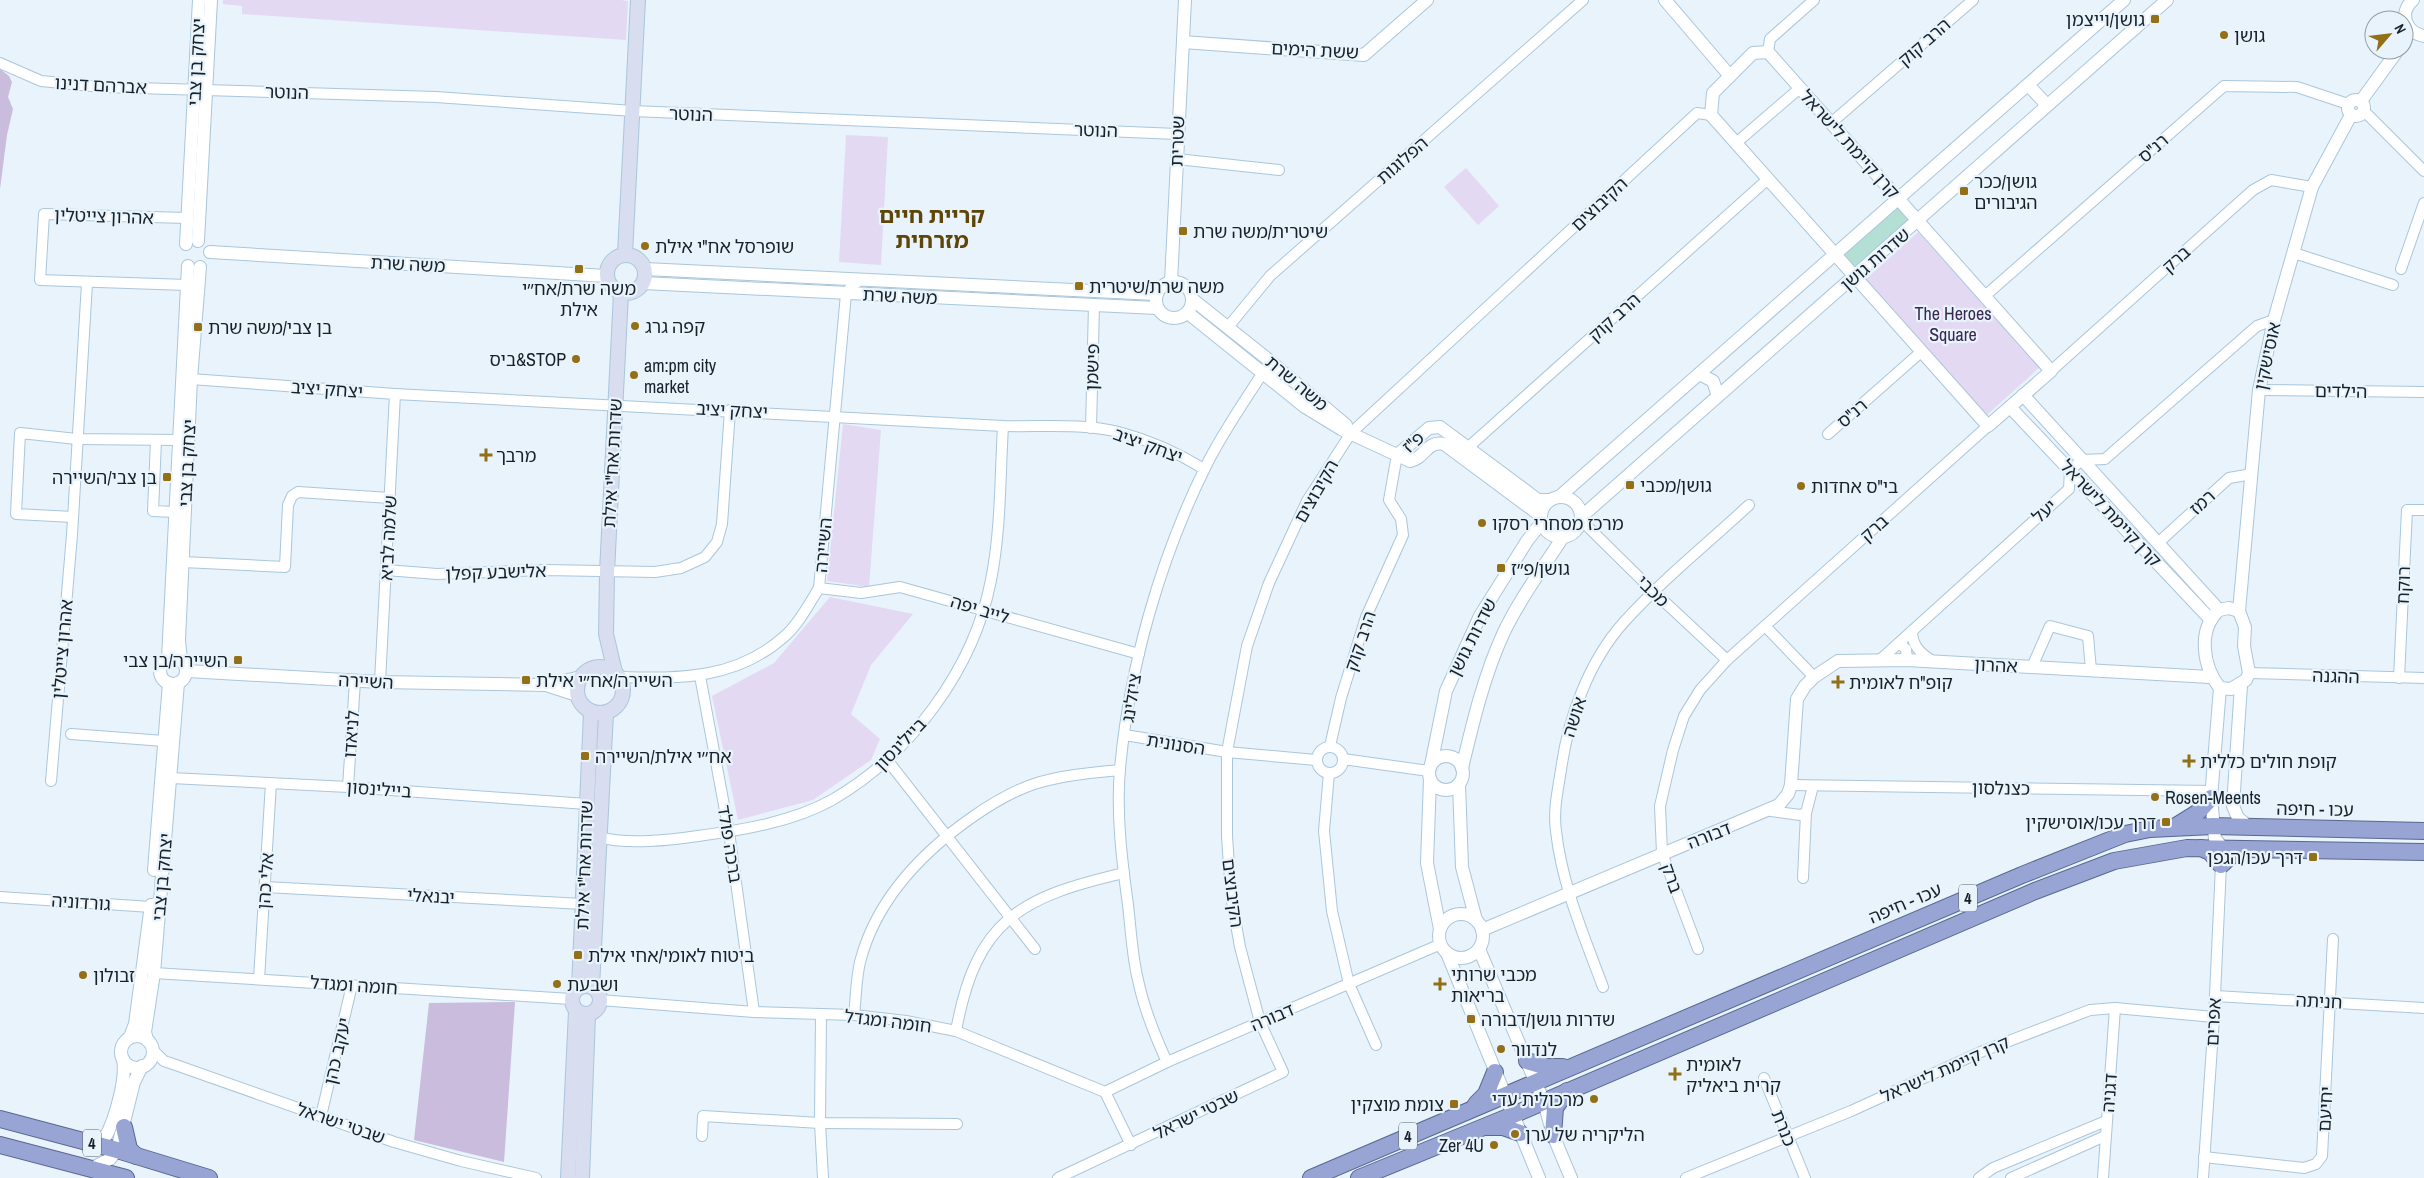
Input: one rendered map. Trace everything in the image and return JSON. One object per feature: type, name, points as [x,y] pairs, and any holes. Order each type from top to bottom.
[{"type":"highway","points":[[2176,826],[2197,813],[2211,794]]},
{"type":"highway","name":"עכו - חיפה","points":[[1535,1081],[2088,847],[2124,834],[2176,826],[2424,831]]},
{"type":"highway","points":[[2201,848],[2210,852],[2221,865],[2232,855],[2246,848]]},
{"type":"highway","name":"4","points":[[1358,1178],[1544,1102],[2026,895],[2097,867],[2128,858],[2201,848],[2424,852]]},
{"type":"highway","points":[[2402,853],[2424,863]]},
{"type":"highway","points":[[1526,1060],[1547,1066],[1568,1067]]},
{"type":"highway","points":[[1471,1109],[1486,1094],[1495,1072]]},
{"type":"highway","name":"4","points":[[1311,1178],[1535,1081]]},
{"type":"highway","points":[[1553,1135],[1556,1108],[1568,1091]]},
{"type":"highway","name":"4","points":[[0,1119],[117,1150],[208,1178]]},
{"type":"highway","points":[[124,1127],[130,1149],[136,1156]]},
{"type":"highway","points":[[1482,1128],[1503,1127],[1520,1133]]},
{"type":"highway","name":"4","points":[[0,1145],[126,1178]]},
{"type":"main road","points":[[625,254],[638,0]]},
{"type":"main road","points":[[625,254],[638,258],[644,276],[636,291],[621,293],[610,285],[606,276],[611,261],[625,254]]},
{"type":"main road","name":"שדרות אח\"י אילת","points":[[617,674],[606,634],[607,572],[621,293]]},
{"type":"main road","name":"שדרות אח\"י אילת","points":[[594,667],[606,634]]},
{"type":"main road","points":[[594,667],[602,667],[617,674],[624,691],[622,699],[613,710],[606,713],[591,712],[584,708],[577,696],[577,688],[581,677],[594,667]]},
{"type":"main road","name":"שדרות אח\"י אילת","points":[[586,987],[583,904],[591,712]]},
{"type":"main road","name":"שדרות אח\"י אילת","points":[[586,987],[597,899],[606,713]]},
{"type":"main road","points":[[579,1008],[598,1008],[600,1000],[598,992],[586,987],[572,994],[579,1008],[582,1178]]},
{"type":"main road","points":[[568,1178],[579,1008]]},
{"type":"street","name":"יצחק בן צבי","points":[[192,242],[200,89],[199,0]]},
{"type":"street","name":"יצחק בן צבי","points":[[192,242],[187,218],[211,0]]},
{"type":"street","name":"שטרית","points":[[1171,282],[1185,0]]},
{"type":"street","name":"ששת הימים","points":[[1183,42],[1364,54],[1427,0]]},
{"type":"street","name":"הפלוגות","points":[[1228,327],[1270,276],[1583,0]]},
{"type":"street","points":[[1665,0],[1730,76]]},
{"type":"street","points":[[1814,0],[1770,39],[1768,52],[1754,53],[1713,93],[1711,114],[1988,426]]},
{"type":"street","name":"הרב קוק","points":[[1831,123],[1972,0]]},
{"type":"street","name":"שדרות גושן","points":[[1554,499],[2124,0]]},
{"type":"street","name":"שדרות גושן","points":[[1581,518],[2167,0]]},
{"type":"street","name":"קרן קיימת לישראל","points":[[1768,52],[1986,295],[2051,371]]},
{"type":"street","name":"אוסישקין","points":[[2249,673],[2244,646],[2245,627],[2239,611],[2259,390],[2274,320],[2312,188],[2356,108],[2391,60]]},
{"type":"street","name":"אברהם דנינו","points":[[0,63],[41,81],[102,87],[200,89]]},
{"type":"street","points":[[2028,85],[2047,106]]},
{"type":"street","name":"רנ\"ס","points":[[1986,295],[2224,86],[2297,87],[2356,108]]},
{"type":"street","points":[[1736,143],[1800,88]]},
{"type":"street","name":"הנוטר","points":[[200,89],[436,97],[633,111],[1177,134]]},
{"type":"street","points":[[2356,108],[2424,171]]},
{"type":"street","name":"הקיבוצים","points":[[1260,1022],[1240,947],[1230,896],[1226,836],[1227,752],[1247,646],[1269,583],[1307,501],[1351,433],[1697,114],[1711,114]]},
{"type":"street","points":[[1177,159],[1279,170]]},
{"type":"street","name":"הרב קוק","points":[[1465,451],[1768,179]]},
{"type":"street","name":"ברק","points":[[1698,949],[1662,853],[1660,806],[1673,750],[1684,716],[1700,690],[1727,660],[2253,190],[2271,180],[2312,188]]},
{"type":"street","points":[[2401,269],[2424,203]]},
{"type":"street","name":"אהרון צייטלין","points":[[187,218],[44,214],[40,280],[87,283],[187,284]]},
{"type":"street","points":[[192,242],[205,244],[210,252],[206,263],[194,266],[182,255],[192,242]]},
{"type":"street","name":"משה שרת","points":[[210,252],[606,276]]},
{"type":"street","points":[[2294,253],[2393,285]]},
{"type":"street","name":"יצחק בן צבי","points":[[168,658],[187,284],[194,266]]},
{"type":"street","name":"יצחק בן צבי","points":[[184,666],[179,640],[191,379],[194,266]]},
{"type":"street","name":"משה שרת","points":[[644,276],[864,278],[1156,294]]},
{"type":"street","name":"משה שרת","points":[[644,276],[846,294],[1157,308]]},
{"type":"street","points":[[846,294],[852,285],[864,278]]},
{"type":"street","points":[[1171,282],[1186,286],[1192,299],[1188,313],[1177,319],[1160,313],[1157,308],[1156,294],[1162,286],[1171,282]]},
{"type":"street","name":"אהרון צייטלין","points":[[51,781],[73,517],[87,283]]},
{"type":"street","name":"השיירה","points":[[617,674],[665,678],[700,676],[753,658],[786,635],[803,615],[819,588],[846,294]]},
{"type":"street","name":"משה שרת","points":[[1192,299],[1345,424],[1351,433]]},
{"type":"street","name":"פישמן","points":[[1091,428],[1094,305]]},
{"type":"street","name":"משה שרת","points":[[1188,313],[1305,408],[1351,433],[1398,455]]},
{"type":"street","points":[[2070,470],[2082,460],[2105,459],[2257,326],[2274,320]]},
{"type":"street","name":"רנ\"ס","points":[[1828,434],[1921,352]]},
{"type":"street","points":[[1262,374],[1281,371]]},
{"type":"street","name":"ציזלינג","points":[[1167,1062],[1148,1019],[1137,979],[1124,873],[1120,770],[1139,654],[1166,562],[1204,469],[1262,374]]},
{"type":"street","points":[[1699,374],[1713,381],[1718,396]]},
{"type":"street","name":"יצחק יציב","points":[[191,379],[395,394],[835,415],[1003,426],[1091,428],[1119,432],[1155,444],[1180,455],[1204,469]]},
{"type":"street","name":"הילדים","points":[[2259,390],[2424,392]]},
{"type":"street","name":"שלמה לביא","points":[[380,682],[395,394]]},
{"type":"street","name":"קרן קיימת לישראל","points":[[2023,396],[2158,543],[2215,615]]},
{"type":"street","name":"קרן קיימת לישראל","points":[[2010,407],[2215,615]]},
{"type":"street","name":"אלישבע קפלן","points":[[386,570],[437,574],[545,570],[655,572],[681,568],[705,557],[717,542],[722,524],[730,410]]},
{"type":"street","name":"ביילינסון","points":[[600,837],[645,840],[688,837],[729,832],[787,819],[831,800],[888,761],[938,701],[958,669],[984,610],[991,579],[995,542],[1003,426]]},
{"type":"street","points":[[73,517],[16,514],[20,434],[77,439],[179,440]]},
{"type":"street","points":[[156,440],[153,511],[175,512]]},
{"type":"street","name":"פ\"ז","points":[[1398,455],[1413,461],[1429,446],[1440,443],[1465,451],[1538,500],[1554,499]]},
{"type":"street","name":"פ\"ז","points":[[1465,451],[1542,519]]},
{"type":"street","name":"הרב קוק","points":[[1330,746],[1341,698],[1366,617],[1403,534],[1401,519],[1389,500],[1398,455]]},
{"type":"street","name":"יעל","points":[[1881,659],[2069,489],[2070,470]]},
{"type":"street","name":"רמז","points":[[2158,543],[2229,478],[2252,474]]},
{"type":"street","points":[[183,562],[284,567],[288,505],[292,496],[298,492],[390,498]]},
{"type":"street","points":[[1566,497],[1577,504],[1581,518],[1575,531],[1563,537],[1548,531],[1542,519],[1544,507],[1554,499],[1566,497]]},
{"type":"street","name":"אושה","points":[[1603,986],[1570,894],[1560,860],[1555,828],[1563,754],[1572,719],[1584,688],[1605,649],[1623,622],[1749,505]]},
{"type":"street","name":"רוקח","points":[[2399,678],[2406,510],[2424,510]]},
{"type":"street","name":"מכבי","points":[[1581,518],[1654,592],[1727,660]]},
{"type":"street","name":"שדרות גושן","points":[[1440,929],[1428,863],[1430,771],[1446,690],[1485,608],[1526,541],[1542,519]]},
{"type":"street","name":"שדרות גושן","points":[[1462,768],[1477,707],[1504,632],[1529,587],[1563,537]]},
{"type":"street","name":"לייב יפה","points":[[819,588],[861,592],[900,587],[1139,654]]},
{"type":"street","points":[[2239,611],[2229,608],[2215,615],[2206,635],[2205,656],[2210,677],[2220,688],[2231,689],[2241,685],[2249,673]]},
{"type":"street","points":[[1765,626],[1814,677]]},
{"type":"street","points":[[2032,667],[2050,626],[2088,636],[2091,670]]},
{"type":"street","points":[[1912,631],[1915,645],[1920,652],[1934,662]]},
{"type":"street","points":[[1899,643],[1906,649],[1907,660]]},
{"type":"street","points":[[175,657],[184,666],[184,679],[173,683],[162,677],[160,669],[168,658],[175,657]]},
{"type":"street","name":"אהרון","points":[[1791,786],[1797,699],[1804,686],[1838,661],[1907,660],[2210,677]]},
{"type":"street","name":"השיירה","points":[[184,666],[380,682],[546,685],[581,677]]},
{"type":"street","name":"ההגנה","points":[[2249,673],[2424,678]]},
{"type":"street","name":"ברכה פולד","points":[[700,676],[729,832],[754,1012]]},
{"type":"street","name":"לניאדו","points":[[348,787],[355,681]]},
{"type":"street","name":"יצחק בן צבי","points":[[117,1150],[134,1082],[142,1066],[149,1062],[150,1044],[146,1027],[154,973],[155,903],[164,741],[173,683]]},
{"type":"street","name":"יצחק בן צבי","points":[[99,1145],[110,1129],[124,1076],[121,1049],[130,1037],[135,1024],[155,903],[171,778],[173,683]]},
{"type":"street","name":"השיירה","points":[[546,685],[577,696]]},
{"type":"street","points":[[2241,685],[2233,806],[2238,818],[2249,827]]},
{"type":"street","points":[[2220,688],[2211,794],[2214,839],[2223,848]]},
{"type":"street","points":[[71,734],[164,741]]},
{"type":"street","name":"הסנונית","points":[[1125,735],[1227,752],[1316,760]]},
{"type":"street","points":[[1330,746],[1338,749],[1343,759],[1340,768],[1329,773],[1319,768],[1316,760],[1320,750],[1330,746]]},
{"type":"street","points":[[1445,756],[1455,759],[1462,768],[1462,779],[1459,784],[1450,790],[1440,789],[1430,771],[1435,760],[1445,756]]},
{"type":"street","points":[[1343,759],[1430,771]]},
{"type":"street","points":[[888,761],[1035,949]]},
{"type":"street","points":[[854,1015],[860,963],[873,926],[888,898],[915,863],[946,836],[1001,797],[1034,784],[1064,776],[1120,770]]},
{"type":"street","points":[[1329,773],[1324,831],[1332,910],[1349,984],[1376,1045]]},
{"type":"street","name":"ביילינסון","points":[[171,778],[348,787],[587,804]]},
{"type":"street","name":"אלי כהן","points":[[259,979],[272,783]]},
{"type":"street","points":[[1444,949],[1460,958],[1468,958],[1479,949],[1483,937],[1462,867],[1459,784]]},
{"type":"street","points":[[1771,810],[1784,800],[1791,786]]},
{"type":"street","name":"כצנלסון","points":[[1791,786],[2211,794]]},
{"type":"street","points":[[1802,878],[1806,813],[1813,786]]},
{"type":"street","points":[[1771,810],[1794,815],[1806,813]]},
{"type":"street","name":"דבורה","points":[[1479,925],[1570,894],[1662,853],[1771,810]]},
{"type":"street","points":[[586,825],[600,837]]},
{"type":"street","name":"אפרים","points":[[2203,1178],[2214,1017],[2221,865]]},
{"type":"street","points":[[956,1031],[962,997],[973,965],[990,938],[1009,916],[1046,896],[1082,882],[1124,873]]},
{"type":"street","name":"יבנאלי","points":[[265,887],[583,904],[597,899]]},
{"type":"street","name":"גורדוניה","points":[[0,897],[155,903]]},
{"type":"street","points":[[1479,925],[1462,915],[1455,915],[1444,923],[1440,929],[1444,949],[1539,1178]]},
{"type":"street","name":"יחיעם","points":[[2204,1157],[2304,1168],[2316,1164],[2322,1156],[2333,939]]},
{"type":"street","name":"דבורה","points":[[1105,1092],[1167,1062],[1349,984],[1444,949]]},
{"type":"street","points":[[1479,949],[1544,1102],[1553,1135],[1570,1178]]},
{"type":"street","points":[[145,957],[154,973]]},
{"type":"street","name":"חומה ומגדל","points":[[154,973],[352,985],[579,1008]]},
{"type":"street","name":"יעקב כהן","points":[[321,1116],[352,985]]},
{"type":"street","name":"חניתה","points":[[2215,996],[2424,1008]]},
{"type":"street","name":"חומה ומגדל","points":[[600,1000],[754,1012],[854,1015],[906,1021],[956,1031],[1105,1092]]},
{"type":"street","name":"קרן קיימת לישראל","points":[[1686,1178],[1851,1111],[1983,1051],[2090,1010],[2115,1008],[2214,1017]]},
{"type":"street","name":"דגניה","points":[[2103,1178],[2115,1008]]},
{"type":"street","points":[[820,1015],[820,1123],[823,1178]]},
{"type":"street","name":"שבטי ישראל","points":[[1058,1178],[1283,1072],[1260,1022]]},
{"type":"street","points":[[130,1037],[140,1036],[150,1044]]},
{"type":"street","name":"שבטי ישראל","points":[[150,1044],[164,1061],[382,1138],[461,1162],[536,1178]]},
{"type":"street","points":[[123,1059],[130,1066],[142,1066]]},
{"type":"street","name":"כנרת","points":[[1764,1078],[1805,1178]]},
{"type":"street","points":[[1105,1092],[1131,1145]]},
{"type":"street","points":[[702,1136],[703,1116],[820,1123],[957,1124]]},
{"type":"street","points":[[1979,1178],[1993,1168],[2106,1122]]},
{"type":"street","points":[[2011,1178],[2105,1136]]},
{"type":"street","points":[[92,1168],[110,1159],[117,1150]]},
{"type":"green space","points":[[223,0],[628,1],[626,40],[242,14],[242,6],[223,4]]},
{"type":"green space","points":[[846,135],[888,137],[881,265],[839,262]]},
{"type":"green space","points":[[1466,168],[1499,206],[1478,225],[1444,187]]},
{"type":"green space","name":"The Heroes Square","points":[[1918,232],[2040,367],[1987,415],[1865,280]]},
{"type":"green space","points":[[843,424],[881,430],[869,587],[827,581]]},
{"type":"green space","points":[[830,597],[913,614],[871,665],[851,714],[880,739],[871,760],[813,800],[738,820],[712,696],[774,663]]},
{"type":"shaded area","points":[[0,69],[9,76],[12,82],[8,97],[13,109],[7,135],[0,189]]},
{"type":"shaded area","points":[[1897,202],[1914,221],[1855,273],[1837,254]]},
{"type":"shaded area","points":[[515,1002],[504,1162],[414,1140],[429,1003]]},
{"type":"place","name":"גושן/וייצמן","points":[[2155,19]]},
{"type":"place","name":"גושן","points":[[2224,35]]},
{"type":"place","name":"גושן/ככר הגיבורים","points":[[1964,191]]},
{"type":"place","name":"שיטרית/משה שרת","points":[[1183,231]]},
{"type":"place","name":"שופרסל אח\"י אילת","points":[[645,246]]},
{"type":"place","name":"משה שרת/אח״י אילת","points":[[579,269]]},
{"type":"place","name":"משה שרת/שיטרית","points":[[1079,286]]},
{"type":"place","name":"קפה גרג","points":[[635,326]]},
{"type":"place","name":"בן צבי/משה שרת","points":[[198,327]]},
{"type":"place","name":"ביס&STOP","points":[[576,359]]},
{"type":"place","name":"am:pm city market","points":[[634,375]]},
{"type":"place","name":"מרבך","points":[[486,455]]},
{"type":"place","name":"בן צבי/השיירה","points":[[167,477]]},
{"type":"place","name":"גושן/מכבי","points":[[1630,485]]},
{"type":"place","name":"בי\"ס אחדות","points":[[1801,486]]},
{"type":"place","name":"מרכז מסחרי רסקו","points":[[1482,523]]},
{"type":"place","name":"גושן/פ״ז","points":[[1501,568]]},
{"type":"place","name":"השיירה/בן צבי","points":[[238,660]]},
{"type":"place","name":"השיירה/אח״י אילת","points":[[526,680]]},
{"type":"place","name":"קופ\"ח לאומית","points":[[1838,682]]},
{"type":"place","name":"אח״י אילת/השיירה","points":[[585,756]]},
{"type":"place","name":"קופת חולים כללית","points":[[2189,761]]},
{"type":"place","name":"Rosen-Meents","points":[[2155,797]]},
{"type":"place","name":"דרך עכו/אוסישקין","points":[[2166,822]]},
{"type":"place","name":"דרך עכו/הגפן","points":[[2313,857]]},
{"type":"place","name":"ביטוח לאומי/אחי אילת","points":[[578,955]]},
{"type":"place","name":"זבולון","points":[[83,975]]},
{"type":"place","name":"ושבעת","points":[[557,984]]},
{"type":"place","name":"מכבי שרותי בריאות","points":[[1440,984]]},
{"type":"place","name":"שדרות גושן/דבורה","points":[[1471,1019]]},
{"type":"place","name":"לנדוור","points":[[1501,1049]]},
{"type":"place","name":"לאומית קרית ביאליק","points":[[1675,1074]]},
{"type":"place","name":"מרכולית עדי","points":[[1594,1099]]},
{"type":"place","name":"צומת מוצקין","points":[[1454,1104]]},
{"type":"place","name":"הליקריה של ערן","points":[[1515,1134]]},
{"type":"place","name":"Zer 4U","points":[[1494,1145]]},
{"type":"district","name":"קריית חיים מזרחית","points":[[932,228]]}]
